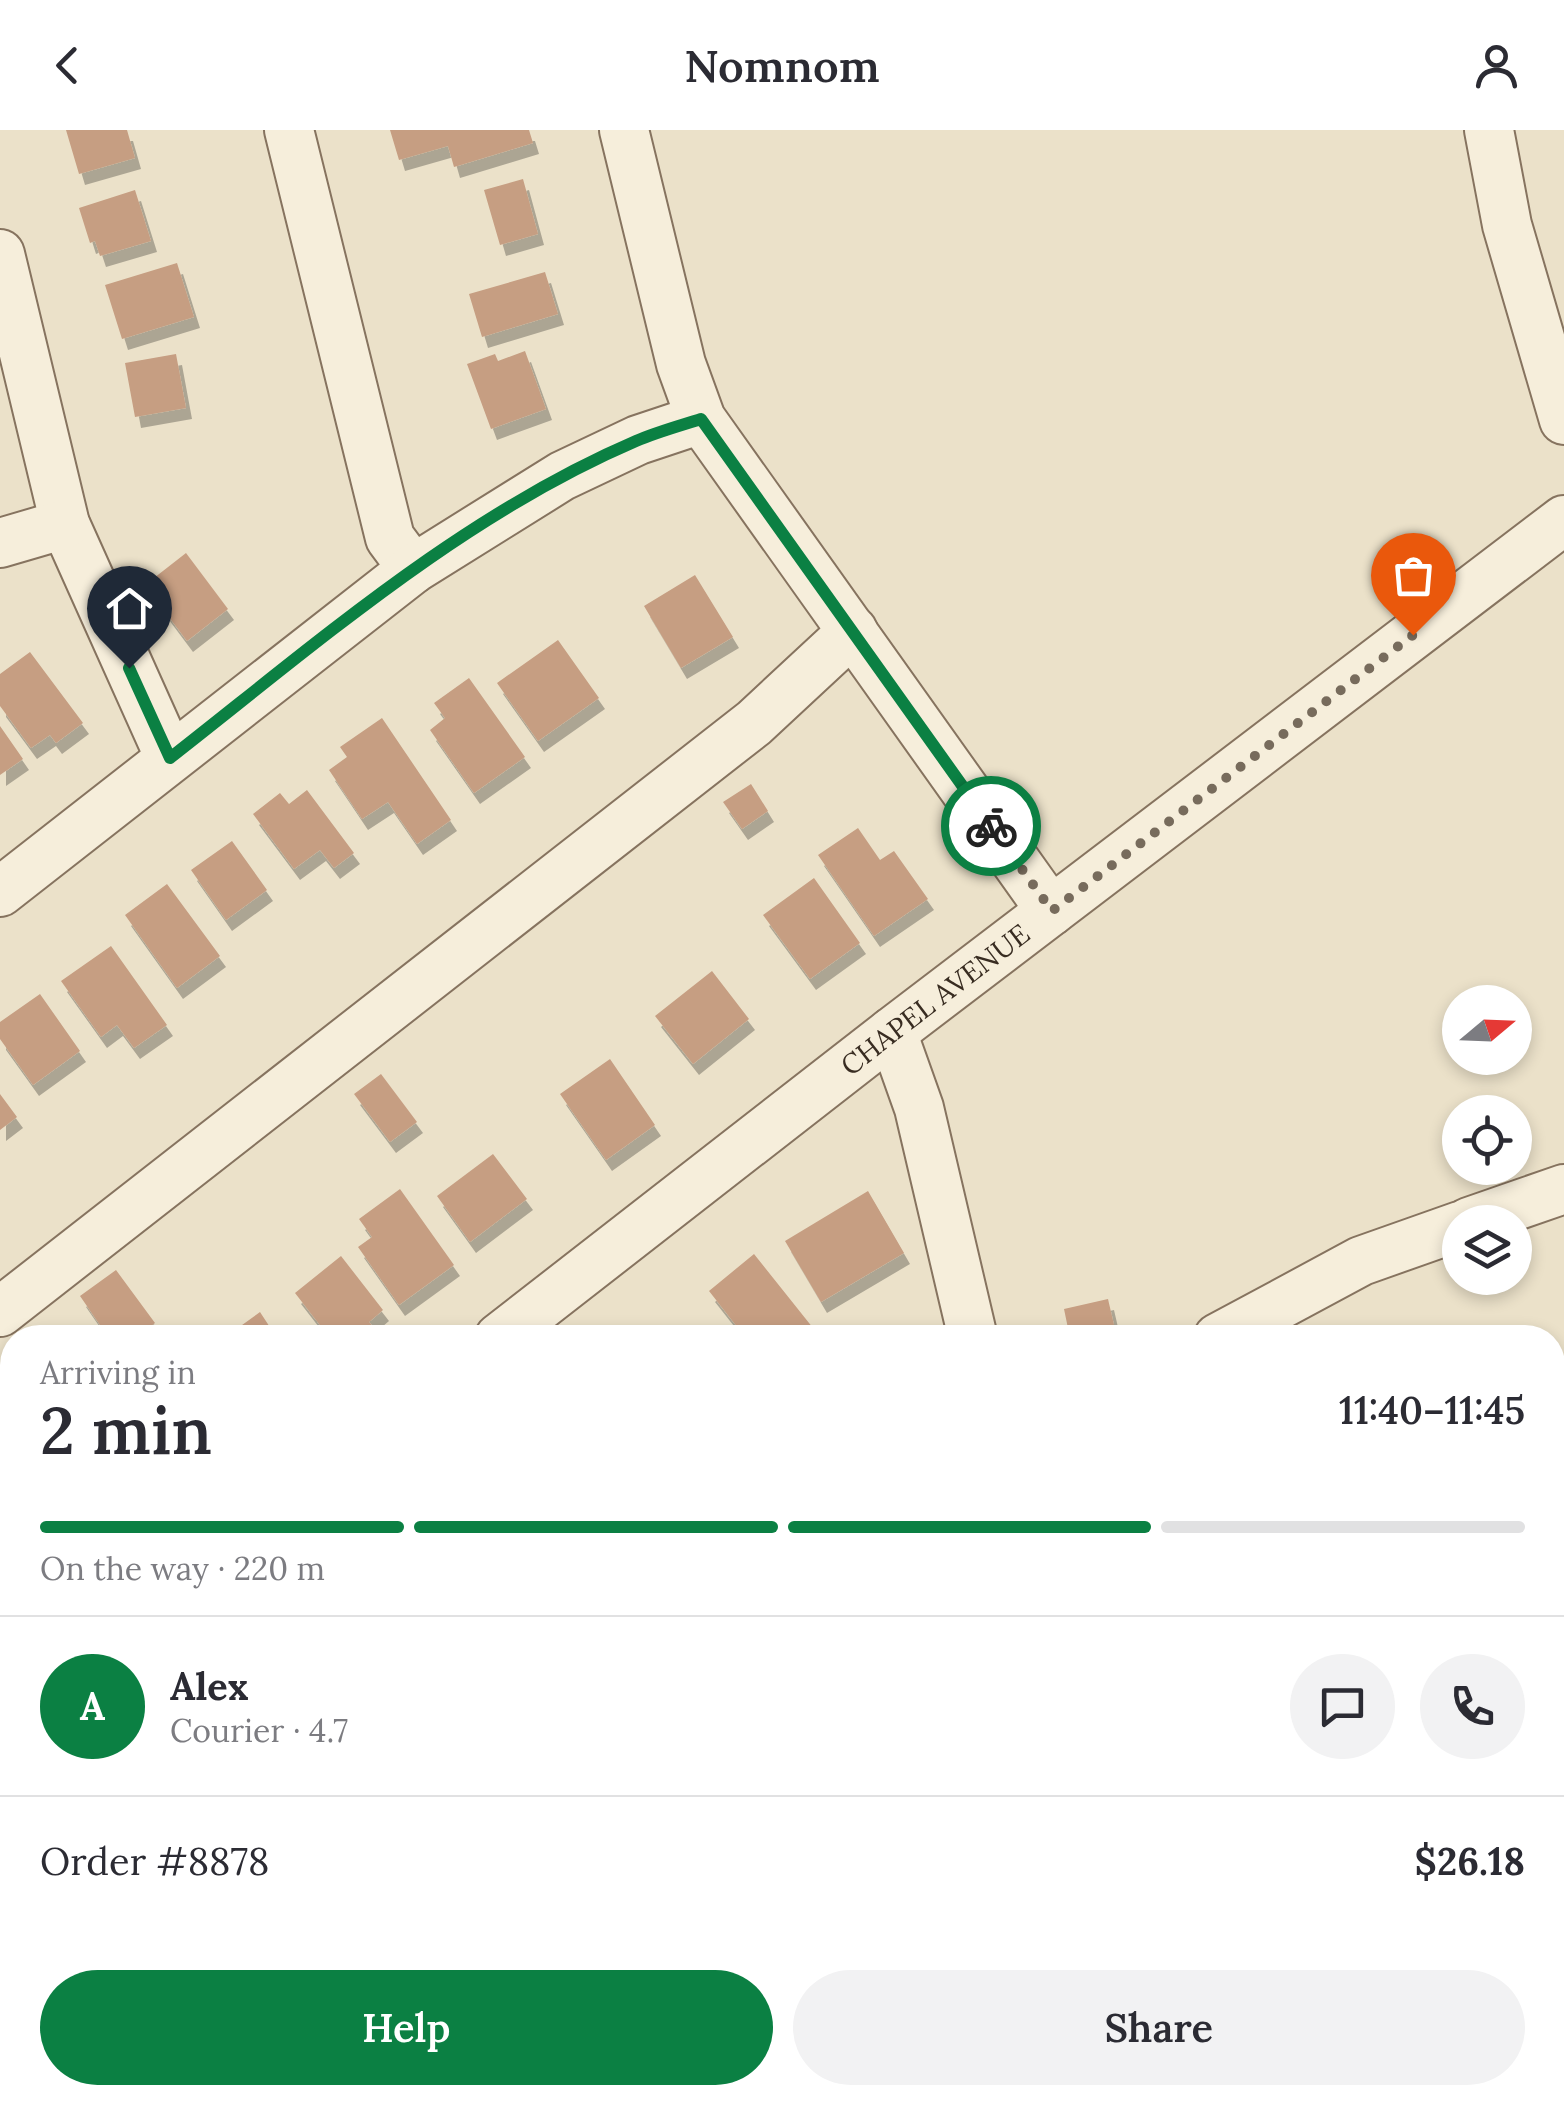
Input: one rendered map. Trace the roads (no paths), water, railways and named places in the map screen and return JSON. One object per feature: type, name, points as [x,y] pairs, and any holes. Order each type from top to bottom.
[{"type":"street","points":[[289,130],[390,538],[413,569]]},
{"type":"street","points":[[624,130],[681,364],[701,419],[1052,911]]},
{"type":"street","points":[[1488,130],[1507,226],[1564,420]]},
{"type":"street","points":[[0,254],[65,524],[170,758]]},
{"type":"street","points":[[0,892],[413,569],[562,476],[638,440],[701,419]]},
{"type":"street","name":"CHAPEL AVENUE","points":[[515,1325],[1564,520]]},
{"type":"street","points":[[0,542],[65,524]]},
{"type":"street","points":[[0,1312],[754,723],[853,631]]},
{"type":"street","points":[[892,1032],[919,1108],[970,1325]]},
{"type":"street","points":[[1518,1205],[1564,1189]]},
{"type":"street","points":[[1242,1325],[1360,1261],[1442,1232]]}]
